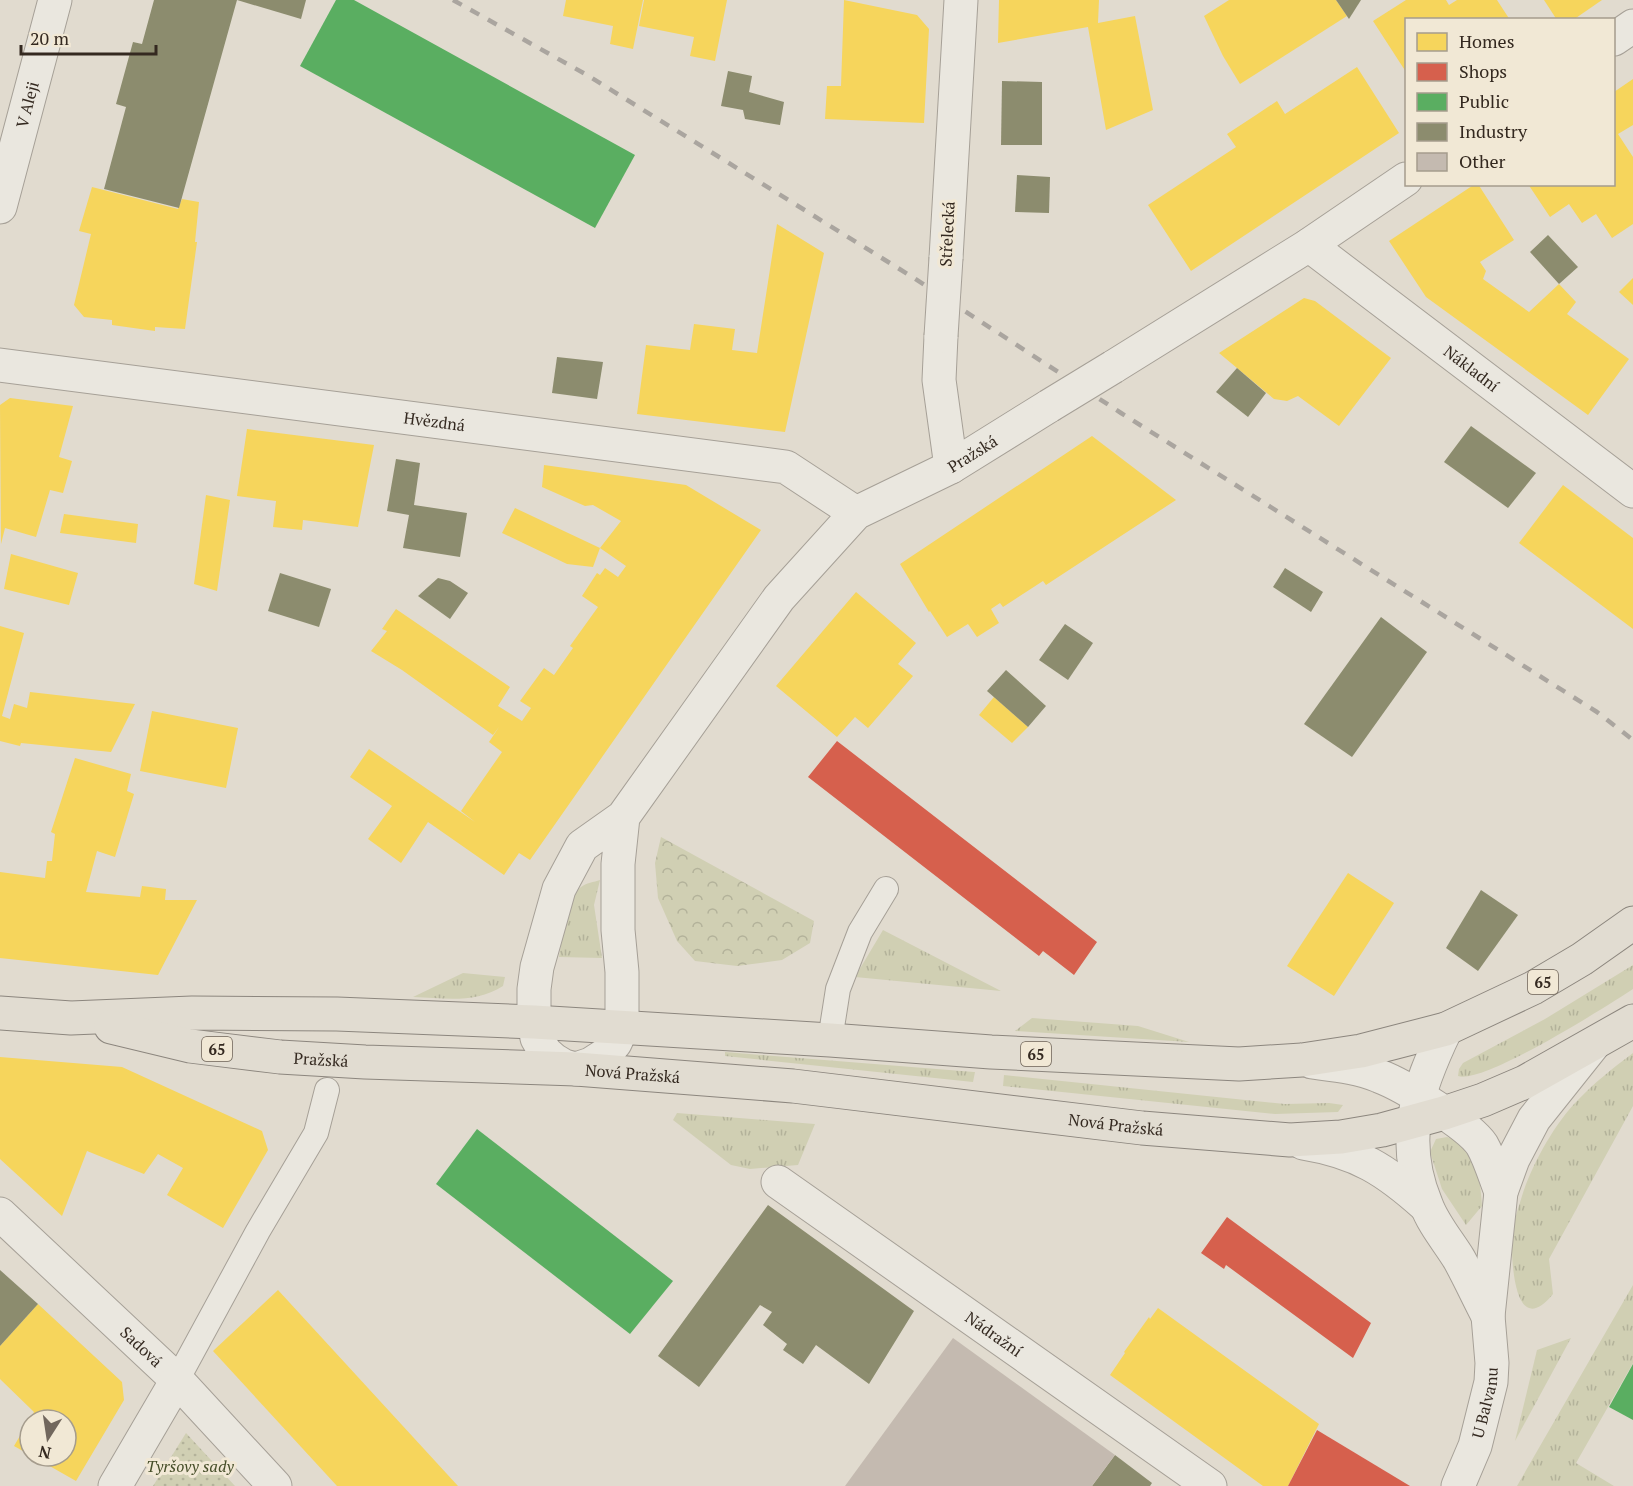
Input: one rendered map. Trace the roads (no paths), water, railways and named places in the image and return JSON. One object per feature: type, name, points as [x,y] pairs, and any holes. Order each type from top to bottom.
[{"type":"main road","name":"65","points":[[622,1028],[991,1052],[1228,1064],[1302,1060],[1360,1051],[1446,1029],[1533,988],[1582,959],[1633,922]]},
{"type":"main road","name":"Pražská","points":[[0,1013],[71,1018],[192,1013],[337,1014],[622,1028]]},
{"type":"main road","name":"Pražská","points":[[71,1018],[190,1046],[280,1057],[576,1069]]},
{"type":"main road","name":"Nová Pražská","points":[[576,1069],[793,1086],[1142,1128],[1290,1140],[1341,1137],[1382,1130],[1425,1111],[1526,1082],[1633,1021]]},
{"type":"street","name":"V Aleji","points":[[0,207],[55,0]]},
{"type":"street","name":"Střelecká","points":[[951,467],[939,381],[961,0]]},
{"type":"street","points":[[1615,38],[1633,26]]},
{"type":"street","name":"Pražská","points":[[623,817],[618,864],[622,1028],[605,1055],[591,1064],[576,1069],[564,1066],[545,1052],[537,1038],[534,1022],[537,967],[559,889],[582,846],[623,817],[779,598],[856,513],[951,467],[1309,245],[1405,180]]},
{"type":"street","name":"Nákladní","points":[[1309,245],[1633,491]]},
{"type":"street","name":"Hvězdná","points":[[0,365],[786,467],[856,513]]},
{"type":"street","name":"U Balvanu","points":[[1446,1029],[1427,1070],[1425,1111],[1413,1151],[1416,1176],[1426,1206],[1459,1260],[1488,1316]]},
{"type":"street","name":"U Balvanu","points":[[1458,1486],[1475,1446],[1491,1382],[1488,1316],[1501,1192],[1513,1159],[1534,1119],[1593,1045]]},
{"type":"street","name":"U Balvanu","points":[[1302,1060],[1339,1065],[1380,1076],[1425,1111],[1474,1136],[1482,1146],[1501,1192]]},
{"type":"street","name":"U Balvanu","points":[[1290,1140],[1328,1147],[1355,1156],[1399,1182],[1426,1206]]},
{"type":"street","name":"Nádražní","points":[[778,1182],[1210,1486]]},
{"type":"street","name":"Sadová","points":[[0,1214],[177,1380],[275,1486]]},
{"type":"street","points":[[115,1486],[177,1380]]},
{"type":"lane","points":[[830,1040],[838,989],[860,932],[886,889]]},
{"type":"lane","points":[[177,1380],[258,1231],[316,1133],[327,1090]]},
{"type":"railway","points":[[453,0],[587,75],[914,278],[1121,413],[1597,712],[1633,740]]},
{"type":"park label","name":"Tyršovy sady","points":[[190,1466]]}]
